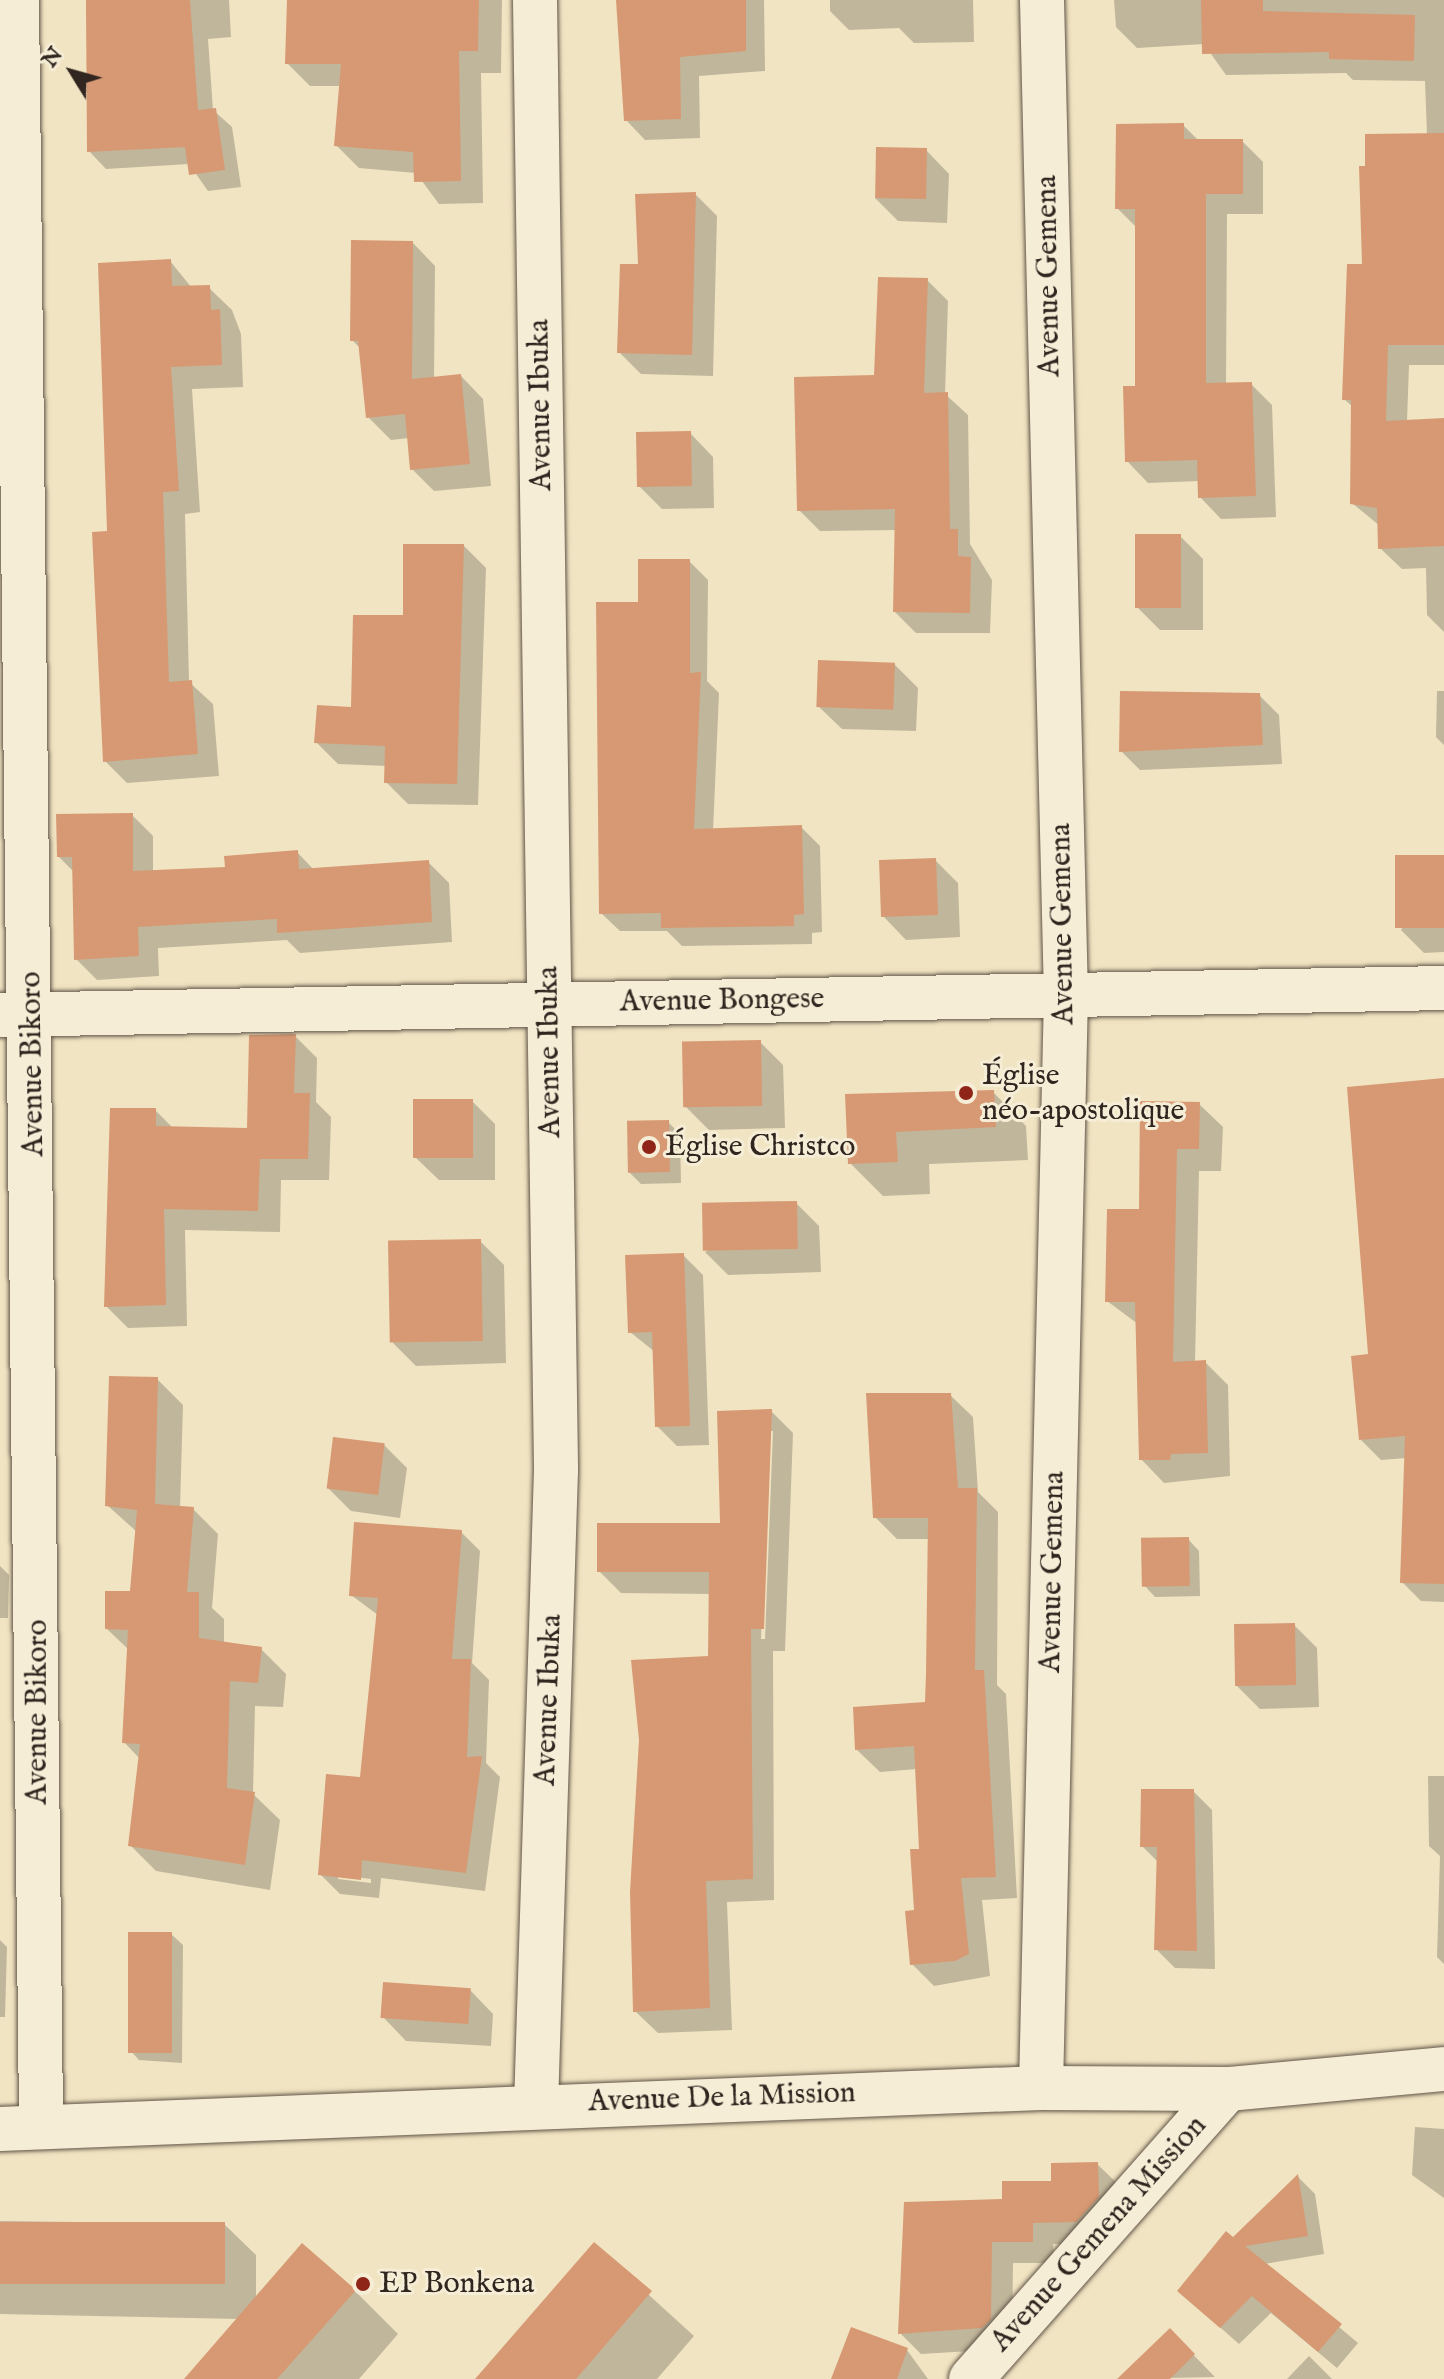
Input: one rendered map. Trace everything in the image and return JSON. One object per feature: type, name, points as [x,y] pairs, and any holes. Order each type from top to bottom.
[{"type":"street","name":"Avenue Bikoro","points":[[17,0],[16,1014],[20,2128]]},
{"type":"street","name":"Avenue Ibuka","points":[[535,0],[556,1470],[536,2105]]},
{"type":"street","name":"Avenue Gemena","points":[[1041,2088],[1066,997],[1042,0]]},
{"type":"street","name":"Avenue Bongese","points":[[16,1014],[1444,988]]},
{"type":"street","name":"Avenue De la Mission","points":[[20,2128],[536,2105],[1041,2088],[1228,2089],[1444,2069]]},
{"type":"street","name":"Avenue Gemena Mission","points":[[971,2379],[1228,2089]]},
{"type":"building","points":[[86,0],[190,0],[198,110],[216,108],[225,170],[189,175],[185,147],[87,152]]},
{"type":"building","points":[[287,0],[479,0],[478,51],[459,51],[461,181],[414,182],[413,152],[334,146],[341,64],[285,64]]},
{"type":"building","points":[[616,0],[746,0],[746,51],[680,57],[681,119],[624,121]]},
{"type":"building","points":[[1201,0],[1263,0],[1263,11],[1415,15],[1414,61],[1329,59],[1329,52],[1202,54]]},
{"type":"building","points":[[1184,123],[1184,139],[1243,139],[1243,194],[1206,194],[1206,383],[1252,382],[1256,496],[1198,498],[1197,460],[1125,462],[1123,386],[1135,386],[1135,209],[1115,209],[1116,124]]},
{"type":"building","points":[[1444,133],[1444,345],[1388,345],[1386,421],[1444,418],[1444,546],[1378,549],[1377,508],[1350,504],[1351,400],[1342,400],[1347,264],[1362,264],[1359,166],[1365,166],[1365,134]]},
{"type":"building","points":[[876,147],[927,148],[926,199],[875,198]]},
{"type":"building","points":[[696,192],[692,355],[617,353],[620,264],[638,264],[635,194]]},
{"type":"building","points":[[351,240],[413,241],[412,379],[461,374],[470,464],[410,470],[405,414],[366,418],[358,341],[350,341]]},
{"type":"building","points":[[171,259],[172,286],[210,285],[211,310],[220,309],[222,365],[171,367],[179,491],[163,492],[169,682],[192,680],[198,754],[103,762],[92,532],[107,531],[98,263]]},
{"type":"building","points":[[878,277],[928,278],[924,393],[948,392],[950,529],[958,529],[958,556],[971,557],[970,613],[893,612],[895,509],[797,511],[794,377],[874,375]]},
{"type":"building","points":[[691,431],[692,486],[637,487],[636,432]]},
{"type":"building","points":[[1135,534],[1181,534],[1181,608],[1135,608]]},
{"type":"building","points":[[403,544],[464,544],[457,784],[384,783],[385,746],[314,743],[317,705],[351,707],[353,615],[403,615]]},
{"type":"building","points":[[638,559],[690,559],[690,673],[701,672],[694,829],[802,825],[804,914],[794,915],[794,926],[661,928],[661,913],[599,914],[596,602],[638,602]]},
{"type":"building","points":[[818,660],[895,663],[893,710],[816,707]]},
{"type":"building","points":[[1120,691],[1260,693],[1263,745],[1119,752]]},
{"type":"building","points":[[133,813],[133,871],[225,867],[224,856],[298,850],[299,869],[429,860],[432,922],[277,933],[277,919],[138,927],[139,956],[74,960],[72,857],[57,857],[56,814]]},
{"type":"building","points":[[1395,855],[1444,855],[1444,928],[1395,928]]},
{"type":"building","points":[[936,858],[938,915],[881,917],[879,860]]},
{"type":"building","points":[[296,1034],[294,1093],[310,1093],[308,1159],[260,1159],[258,1211],[164,1209],[166,1305],[104,1307],[110,1108],[156,1108],[156,1126],[247,1128],[249,1035]]},
{"type":"building","points":[[761,1040],[762,1106],[683,1107],[682,1041]]},
{"type":"building","points":[[1444,1078],[1444,1584],[1400,1583],[1405,1436],[1359,1440],[1351,1356],[1368,1354],[1347,1087]]},
{"type":"building","points":[[994,1090],[996,1127],[896,1132],[898,1162],[848,1164],[845,1094]]},
{"type":"building","points":[[413,1099],[473,1099],[473,1158],[413,1158]]},
{"type":"building","points":[[1140,1101],[1200,1102],[1199,1149],[1177,1149],[1173,1362],[1206,1360],[1208,1453],[1171,1454],[1170,1460],[1139,1460],[1135,1302],[1105,1302],[1107,1209],[1139,1209]]},
{"type":"building","points":[[669,1120],[670,1172],[628,1173],[627,1121]]},
{"type":"building","points":[[797,1201],[798,1249],[703,1251],[702,1203]]},
{"type":"building","points":[[481,1239],[483,1341],[390,1343],[388,1241]]},
{"type":"building","points":[[684,1253],[690,1426],[655,1427],[652,1332],[628,1333],[625,1255]]},
{"type":"building","points":[[109,1376],[158,1377],[155,1504],[194,1507],[187,1592],[199,1592],[199,1638],[262,1647],[258,1683],[230,1681],[227,1788],[255,1792],[245,1865],[128,1846],[140,1744],[122,1743],[128,1630],[105,1629],[105,1591],[130,1591],[137,1510],[105,1506]]},
{"type":"building","points":[[866,1393],[951,1393],[958,1488],[977,1488],[975,1670],[984,1670],[996,1877],[961,1878],[969,1954],[955,1961],[910,1965],[905,1911],[914,1910],[910,1849],[919,1849],[914,1746],[855,1750],[853,1707],[925,1702],[926,1674],[928,1518],[873,1518]]},
{"type":"building","points":[[772,1409],[764,1629],[751,1629],[753,1879],[706,1881],[710,2008],[633,2012],[630,1892],[639,1740],[631,1660],[708,1656],[709,1572],[597,1572],[597,1523],[720,1523],[717,1411]]},
{"type":"building","points":[[333,1437],[385,1443],[378,1495],[327,1489]]},
{"type":"building","points":[[354,1522],[462,1530],[452,1659],[471,1659],[467,1757],[482,1756],[466,1873],[362,1860],[361,1880],[318,1875],[326,1774],[360,1777],[378,1598],[349,1596]]},
{"type":"building","points":[[1189,1537],[1190,1586],[1142,1587],[1141,1538]]},
{"type":"building","points":[[1295,1623],[1296,1685],[1235,1686],[1234,1624]]},
{"type":"building","points":[[1141,1789],[1194,1789],[1197,1951],[1154,1950],[1157,1847],[1140,1847]]},
{"type":"building","points":[[128,1932],[172,1932],[172,2053],[128,2053]]},
{"type":"building","points":[[383,1982],[471,1988],[468,2024],[380,2018]]},
{"type":"building","points":[[1098,2162],[1099,2197],[1076,2222],[1033,2223],[1033,2242],[992,2242],[991,2319],[982,2328],[898,2334],[904,2202],[1002,2199],[1002,2181],[1051,2181],[1051,2163]]},
{"type":"building","points":[[1298,2174],[1308,2236],[1245,2246],[1342,2324],[1318,2352],[1252,2296],[1220,2328],[1177,2291],[1226,2231],[1233,2237]]},
{"type":"building","points":[[0,2222],[225,2222],[225,2284],[0,2284]]},
{"type":"building","points":[[594,2242],[652,2291],[576,2379],[475,2379]]},
{"type":"building","points":[[302,2243],[356,2290],[277,2379],[184,2379]]},
{"type":"building","points":[[851,2327],[908,2348],[897,2379],[831,2379]]},
{"type":"building","points":[[1170,2328],[1195,2354],[1170,2379],[1117,2379]]},
{"type":"place","name":"Église néo-apostolique","points":[[966,1093]]},
{"type":"place","name":"Église Christco","points":[[649,1147]]},
{"type":"place","name":"EP Bonkena","points":[[363,2284]]}]
